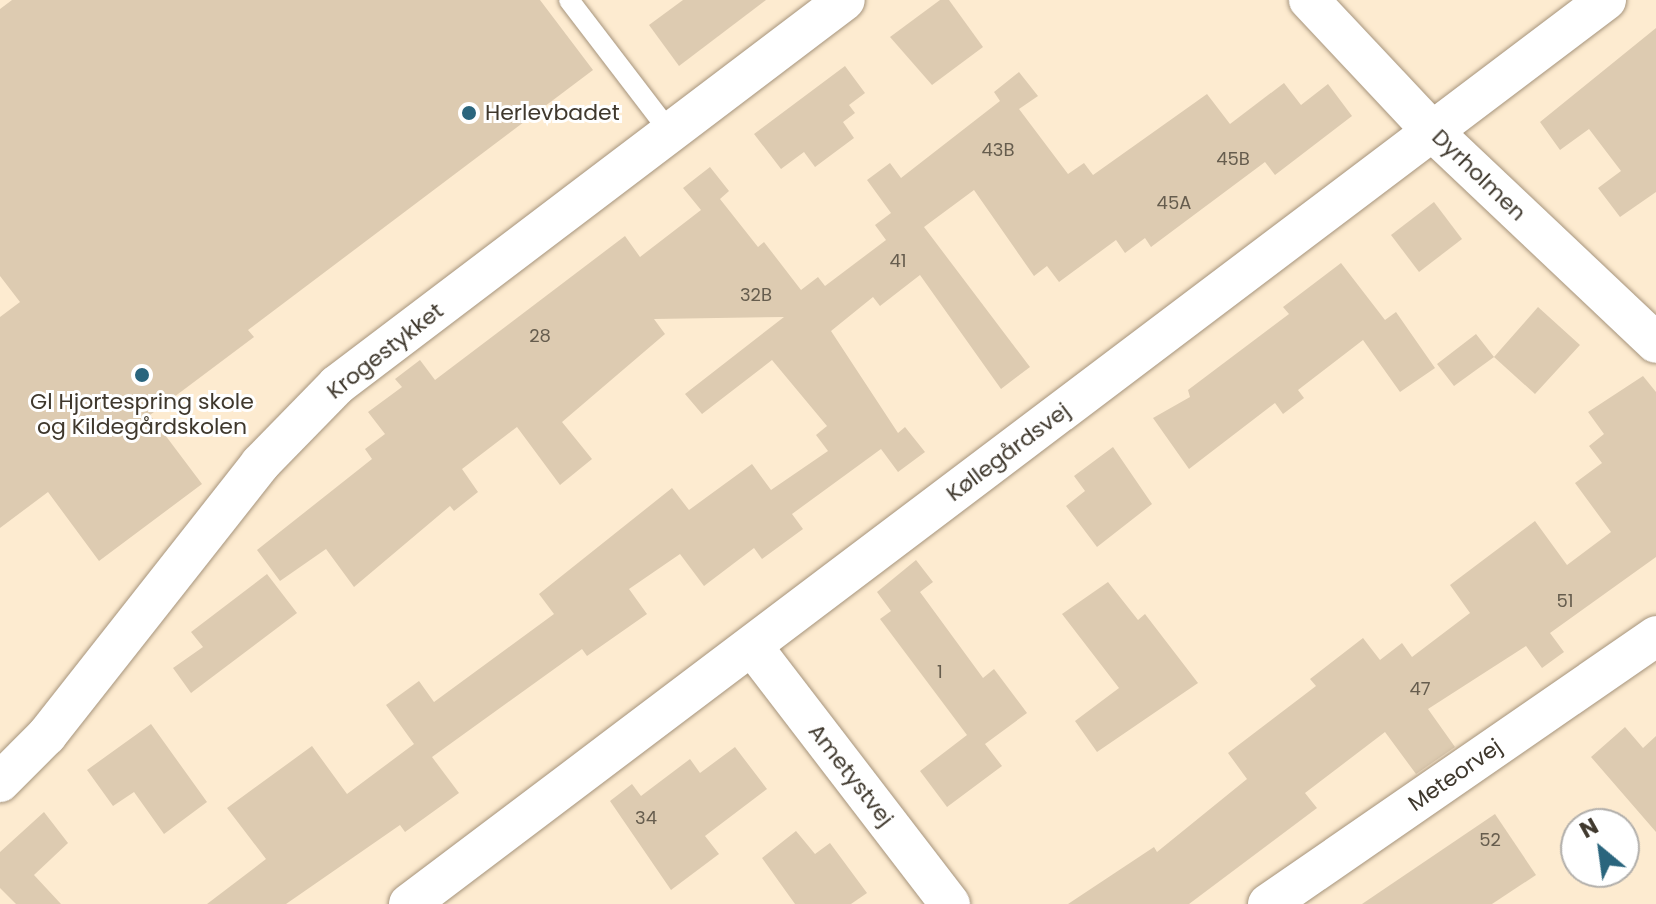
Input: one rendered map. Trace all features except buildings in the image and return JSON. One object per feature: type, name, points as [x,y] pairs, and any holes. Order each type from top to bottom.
[{"type":"street","name":"Krogestykket","points":[[0,782],[47,735],[260,464],[337,385],[845,0]]},
{"type":"street","name":"Dyrholmen","points":[[1309,0],[1432,131],[1656,343]]},
{"type":"street","name":"Køllegårdsvej","points":[[409,904],[1606,0]]},
{"type":"street","name":"Ametystvej","points":[[752,646],[950,904]]},
{"type":"street","name":"Meteorvej","points":[[1268,904],[1651,648]]},
{"type":"lane","points":[[569,0],[670,132]]},
{"type":"place","name":"Herlevbadet","points":[[469,113]]},
{"type":"place","name":"Gl Hjortespring skole og Kildegårdskolen","points":[[142,375]]}]
